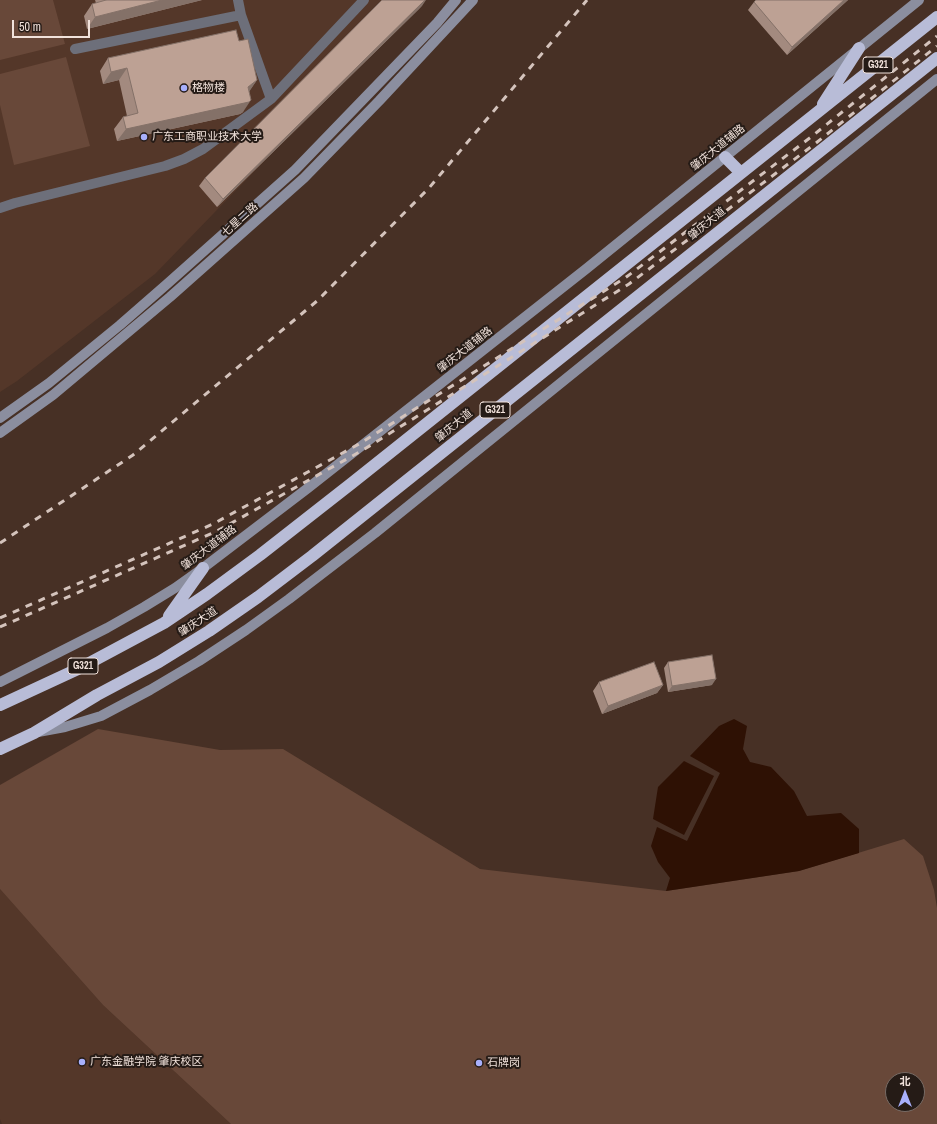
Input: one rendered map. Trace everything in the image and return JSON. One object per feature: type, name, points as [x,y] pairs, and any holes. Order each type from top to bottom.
[{"type":"highway","name":"肇庆大道","points":[[0,705],[80,668],[164,623],[207,594],[260,555],[937,17]]},
{"type":"highway","points":[[818,112],[859,48]]},
{"type":"highway","name":"肇庆大道","points":[[0,749],[34,733],[97,695],[159,662],[209,631],[258,597],[318,551],[937,58]]},
{"type":"highway","points":[[725,157],[741,173]]},
{"type":"highway","points":[[164,623],[203,568]]},
{"type":"street","points":[[238,0],[241,14],[271,99]]},
{"type":"street","points":[[0,208],[165,166],[184,159],[203,149],[271,99],[364,0]]},
{"type":"street","name":"七星二路","points":[[0,418],[49,383],[120,325],[295,170],[437,23],[456,0]]},
{"type":"street","name":"七星二路","points":[[0,433],[53,395],[170,297],[304,178],[390,90],[473,0]]},
{"type":"street","name":"肇庆大道辅路","points":[[0,682],[107,628],[175,588],[203,568],[314,483],[586,269],[919,0]]},
{"type":"street","points":[[75,49],[241,14]]},
{"type":"street","points":[[34,733],[65,727],[101,716],[150,690],[199,661],[290,599],[375,533],[937,79]]},
{"type":"shaded area","name":"广东工商职业技术大学","points":[[0,0],[420,0],[155,274],[17,381],[0,392]]},
{"type":"shaded area","points":[[0,0],[53,0],[65,44],[0,60]]},
{"type":"shaded area","points":[[66,57],[90,146],[14,165],[0,105],[0,74]]},
{"type":"shaded area","points":[[734,719],[747,726],[743,749],[750,762],[771,767],[794,791],[807,816],[841,813],[859,829],[859,853],[799,871],[666,891],[670,878],[658,862],[651,846],[657,827],[687,841],[720,773],[690,756],[719,726]]},
{"type":"shaded area","points":[[98,729],[220,750],[283,749],[480,869],[666,891],[799,871],[904,839],[923,856],[934,890],[937,908],[937,1124],[231,1124],[103,1005],[0,889],[0,785]]},
{"type":"shaded area","points":[[684,761],[714,776],[684,835],[653,819],[658,787]]},
{"type":"shaded area","name":"广东金融学院 肇庆校区","points":[[0,889],[103,1005],[231,1124],[2,1124],[0,1119]]},
{"type":"building","points":[[106,0],[162,0],[95,17],[92,4]]},
{"type":"building","points":[[382,0],[425,0],[223,199],[205,178]]},
{"type":"building","points":[[756,0],[844,0],[792,47],[754,2]]},
{"type":"building","name":"格物楼","points":[[236,30],[239,41],[248,39],[257,80],[248,87],[251,100],[249,102],[126,129],[123,117],[138,113],[127,68],[111,72],[108,58]]},
{"type":"building","points":[[712,655],[716,679],[672,686],[668,662]]},
{"type":"building","points":[[654,662],[663,685],[608,706],[599,682]]},
{"type":"railway","points":[[0,543],[133,455],[317,301],[429,188],[587,0]]},
{"type":"railway","points":[[0,618],[213,524],[359,444],[625,278],[811,137],[937,36]]},
{"type":"railway","points":[[0,627],[217,531],[363,450],[629,284],[816,143],[937,46]]},
{"type":"place","name":"格物楼","points":[[184,88]]},
{"type":"place","name":"广东工商职业技术大学","points":[[144,137]]},
{"type":"place","name":"广东金融学院 肇庆校区","points":[[82,1062]]},
{"type":"place","name":"石牌岗","points":[[479,1063]]}]
